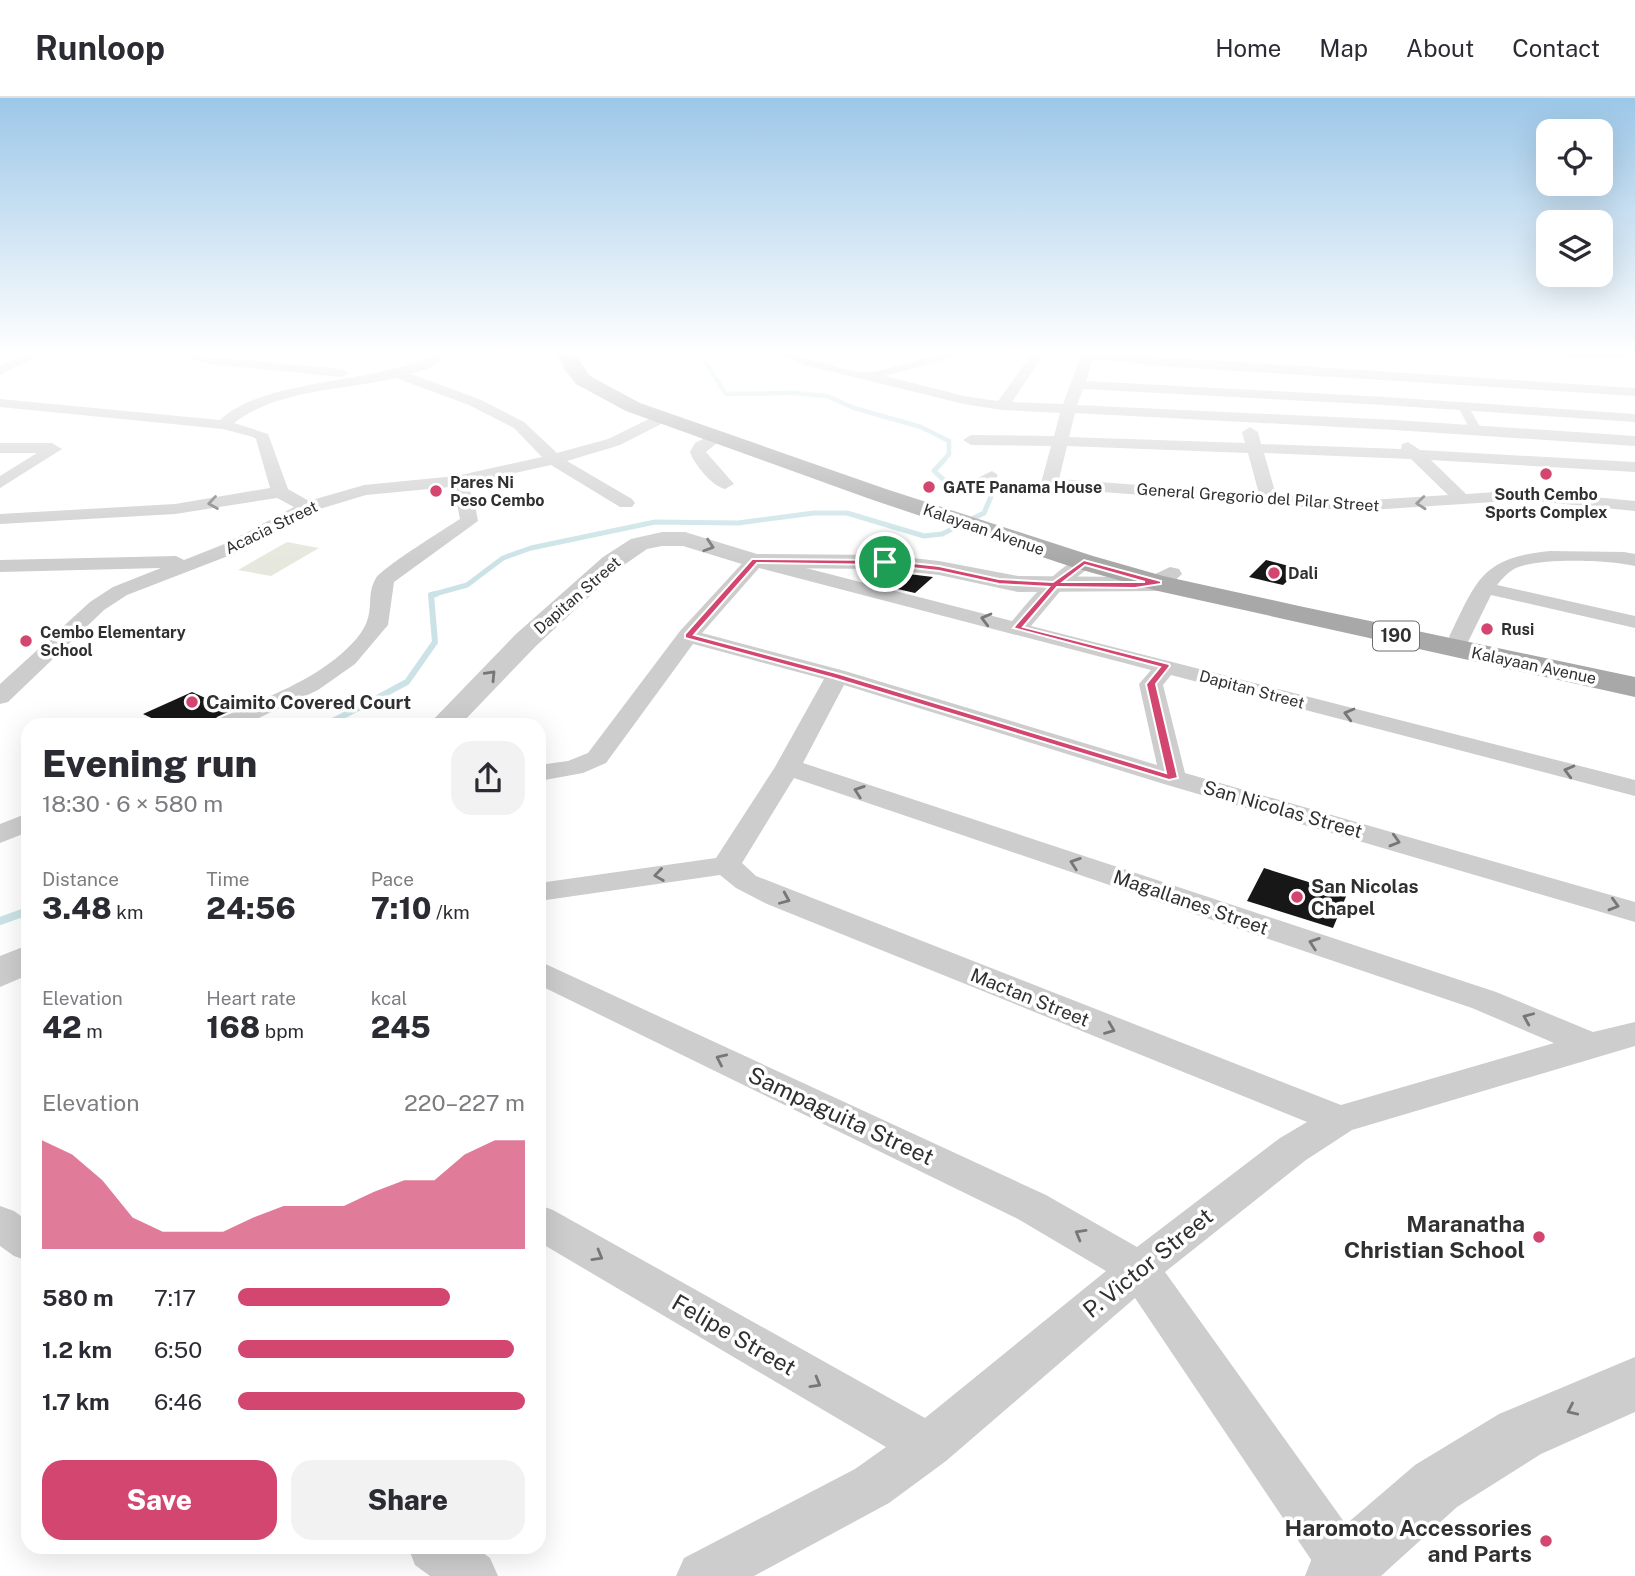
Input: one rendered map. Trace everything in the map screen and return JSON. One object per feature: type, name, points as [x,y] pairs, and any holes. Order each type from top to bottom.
[{"type":"main road","name":"Kalayaan Avenue","points":[[676,423],[716,437],[959,498]]},
{"type":"main road","name":"Kalayaan Avenue","points":[[712,423],[959,498],[994,528],[1084,562],[1635,674]]},
{"type":"main road","name":"Kalayaan Avenue","points":[[994,528],[1164,578],[1635,687]]},
{"type":"street","points":[[182,423],[224,425],[262,437],[280,492]]},
{"type":"street","points":[[515,423],[554,460],[626,503]]},
{"type":"street","name":"Acacia Street","points":[[0,697],[97,606],[120,591],[234,547],[307,507],[364,490],[456,481],[554,460],[614,442],[652,423]]},
{"type":"street","points":[[1061,441],[1065,423]]},
{"type":"street","points":[[1246,423],[1256,447],[1269,500]]},
{"type":"street","points":[[1351,423],[1635,441]]},
{"type":"street","points":[[1472,423],[1476,430]]},
{"type":"street","points":[[1395,425],[1413,454],[1462,499]]},
{"type":"street","points":[[716,437],[701,446],[698,452],[700,458],[725,484]]},
{"type":"street","points":[[971,440],[1256,447],[1635,467]]},
{"type":"street","name":"General Gregorio del Pilar Street","points":[[1061,441],[1049,483],[1360,506],[1525,495],[1635,506]]},
{"type":"street","points":[[0,447],[54,449],[0,483]]},
{"type":"street","points":[[959,498],[992,475]]},
{"type":"street","points":[[239,718],[333,671],[356,655],[382,617],[383,585],[386,579],[469,522],[465,499],[456,481]]},
{"type":"street","points":[[0,519],[175,509],[280,492],[307,507]]},
{"type":"street","name":"Dapitan Street","points":[[450,718],[526,640],[612,562],[639,544],[662,539],[685,539],[755,561],[1635,788]]},
{"type":"street","points":[[1460,637],[1486,589],[1506,565],[1521,560],[1581,556],[1633,559]]},
{"type":"street","points":[[546,772],[574,768],[597,758],[688,636],[755,561],[885,562],[939,568],[999,582],[1135,585],[1164,578]]},
{"type":"street","points":[[0,566],[196,562]]},
{"type":"street","points":[[1017,628],[1055,584],[1084,562]]},
{"type":"street","points":[[120,591],[116,582],[123,564]]},
{"type":"street","points":[[1486,589],[1635,622]]},
{"type":"street","name":"San Nicolas Street","points":[[688,636],[836,676],[1173,778],[1635,912]]},
{"type":"street","points":[[1166,666],[1151,684],[1173,778]]},
{"type":"street","points":[[546,891],[726,865],[788,767],[836,676]]},
{"type":"street","name":"Magallanes Street","points":[[788,767],[1484,1000],[1591,1045]]},
{"type":"street","points":[[0,835],[21,824]]},
{"type":"street","name":"Mactan Street","points":[[726,865],[746,882],[778,897],[1340,1120]]},
{"type":"street","points":[[0,973],[21,962]]},
{"type":"street","name":"Sampaguita Street","points":[[546,975],[1032,1207],[1139,1269]]},
{"type":"street","name":"P. Victor Street","points":[[702,1576],[872,1486],[929,1445],[1139,1269],[1293,1149],[1340,1120],[1635,1034]]},
{"type":"street","points":[[0,1223],[21,1239]]},
{"type":"street","name":"Felipe Street","points":[[546,1226],[881,1420],[929,1445]]},
{"type":"street","points":[[1139,1269],[1344,1573],[1436,1486],[1520,1434],[1611,1392],[1635,1384]]},
{"type":"street","points":[[442,1554],[472,1576]]},
{"type":"shaded area","points":[[287,542],[319,548],[271,576],[238,570]]},
{"type":"building","name":"Dali","points":[[1266,560],[1300,569],[1283,585],[1249,577]]},
{"type":"building","points":[[900,573],[933,577],[915,593],[889,587]]},
{"type":"building","name":"Caimito Covered Court","points":[[192,692],[232,710],[216,718],[151,718],[143,714]]},
{"type":"building","name":"San Nicolas Chapel","points":[[1264,868],[1347,894],[1333,928],[1247,901]]},
{"type":"waterway","points":[[907,423],[949,441],[949,454],[943,461]]},
{"type":"waterway","points":[[431,595],[467,585],[503,558],[531,548],[655,522],[738,523],[814,513],[847,513],[924,536],[942,534],[984,513],[992,494],[945,481],[934,471],[944,460]]},
{"type":"waterway","points":[[431,595],[436,594]]},
{"type":"waterway","points":[[379,697],[407,682],[435,642],[431,595]]},
{"type":"waterway","points":[[339,718],[372,701]]},
{"type":"waterway","points":[[0,921],[21,914]]},
{"type":"place","name":"South Cembo Sports Complex","points":[[1546,474]]},
{"type":"place","name":"GATE Panama House","points":[[929,487]]},
{"type":"place","name":"Pares Ni Peso Cembo","points":[[436,491]]},
{"type":"place","name":"Dali","points":[[1274,573]]},
{"type":"place","name":"Rusi","points":[[1487,629]]},
{"type":"place","name":"Cembo Elementary School","points":[[26,641]]},
{"type":"place","name":"Caimito Covered Court","points":[[192,702]]},
{"type":"place","name":"San Nicolas Chapel","points":[[1297,897]]},
{"type":"place","name":"Maranatha Christian School","points":[[1539,1237]]},
{"type":"place","name":"Haromoto Accessories and Parts","points":[[1546,1541]]},
{"type":"route","points":[[885,562],[825,564],[755,561],[688,636],[836,676],[1173,778],[1151,684],[1166,666],[1017,628],[1055,584],[1158,583],[1084,562],[1055,584],[999,582],[939,568],[885,562]]}]
